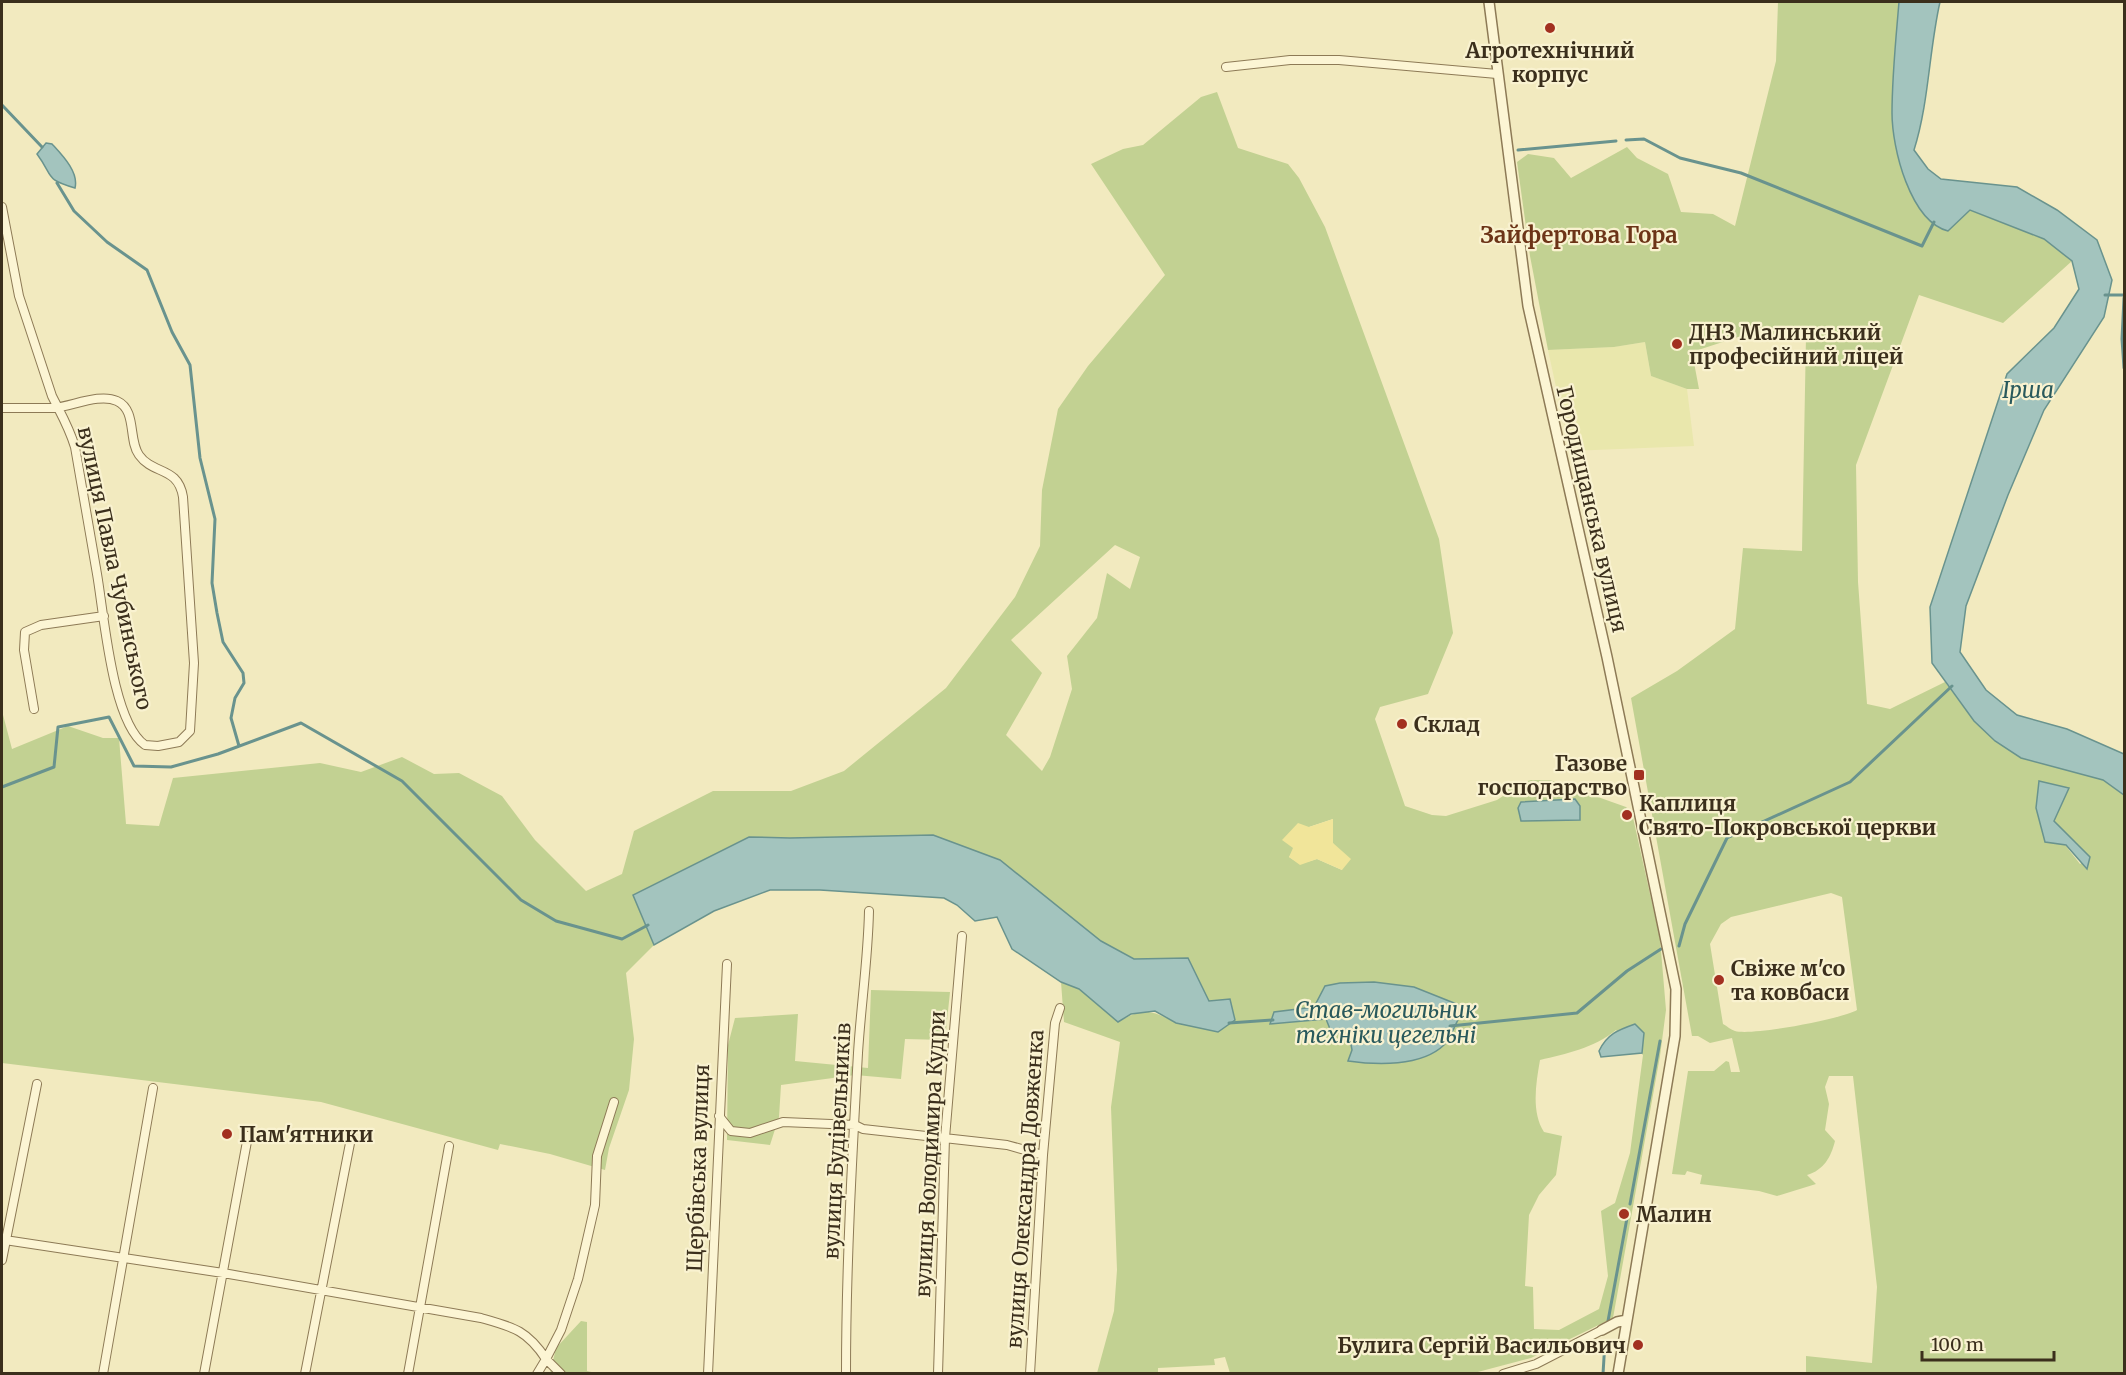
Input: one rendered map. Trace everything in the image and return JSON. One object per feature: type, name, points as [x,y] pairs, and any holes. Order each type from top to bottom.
[{"type":"street","name":"Городищанська вулиця","points":[[1489,2],[1520,260],[1532,330],[1605,646],[1670,950],[1677,1003],[1675,1036],[1618,1374]]},
{"type":"street","points":[[1226,67],[1290,60],[1339,60],[1497,74]]},
{"type":"street","name":"вулиця Павла Чубинського","points":[[2,207],[19,296],[52,396],[58,407],[69,426],[75,447],[115,681],[131,730],[142,743],[152,747],[179,742],[190,731],[194,663],[182,490],[175,478],[140,456],[130,420],[121,402],[104,399],[58,407]]},
{"type":"street","points":[[2,408],[58,407]]},
{"type":"street","points":[[34,709],[24,650],[25,632],[41,625],[104,616]]},
{"type":"street","name":"вулиця Будівельників","points":[[846,1374],[846,1312],[855,1125],[869,911]]},
{"type":"street","name":"вулиця Володимира Кудри","points":[[938,1374],[945,1137],[962,936]]},
{"type":"street","name":"Щербівська вулиця","points":[[708,1374],[727,964]]},
{"type":"street","name":"вулиця Олександра Довженка","points":[[1030,1374],[1042,1155],[1055,1023],[1060,1008]]},
{"type":"street","points":[[2,1260],[38,1084]]},
{"type":"street","points":[[103,1374],[153,1088]]},
{"type":"street","points":[[537,1374],[561,1329],[578,1279],[595,1205],[597,1156],[614,1102]]},
{"type":"street","points":[[719,1116],[731,1131],[750,1133],[783,1122],[855,1125],[863,1129],[1007,1145],[1042,1155]]},
{"type":"street","points":[[305,1374],[352,1133]]},
{"type":"street","points":[[204,1374],[248,1136]]},
{"type":"street","points":[[408,1374],[449,1146]]},
{"type":"street","points":[[5,1240],[224,1273],[321,1292],[481,1318],[525,1333],[561,1374]]},
{"type":"street","points":[[1503,1374],[1536,1364],[1617,1322],[1628,1320]]},
{"type":"shaded area","points":[[1645,342],[1651,376],[1687,389],[1694,446],[1570,451],[1548,350],[1614,347]]},
{"type":"green space","points":[[1778,2],[1899,2],[1893,85],[1893,128],[1895,145],[1906,181],[1923,213],[1935,224],[1948,231],[1970,210],[2044,239],[2072,261],[2003,323],[1919,295],[1856,465],[1858,582],[1867,704],[1890,709],[1945,682],[1974,721],[2021,757],[2103,780],[2124,795],[2124,1373],[1806,1373],[1806,1356],[1872,1363],[1877,1287],[1853,1076],[1829,1076],[1825,1087],[1829,1104],[1825,1130],[1835,1141],[1826,1162],[1818,1170],[1807,1175],[1816,1184],[1777,1196],[1759,1191],[1700,1184],[1702,1175],[1687,1171],[1685,1175],[1672,1174],[1688,1071],[1714,1071],[1726,1061],[1729,1062],[1731,1072],[1740,1072],[1732,1038],[1710,1043],[1698,1036],[1692,1036],[1631,698],[1677,671],[1735,629],[1743,548],[1802,551],[1806,336],[1779,338],[1769,331],[1738,337],[1692,352],[1699,389],[1687,389],[1651,376],[1645,342],[1614,347],[1548,350],[1530,256],[1517,162],[1528,154],[1554,158],[1571,178],[1627,147],[1637,158],[1668,174],[1681,212],[1713,214],[1735,226],[1776,61]],"holes":[[[2069,788],[2054,821],[2090,857],[2080,864],[2036,808]],[[1831,893],[1842,897],[1857,1010],[1816,1022],[1759,1031],[1735,1031],[1723,1024],[1710,944],[1721,924],[1731,917]]]},
{"type":"green space","points":[[1217,92],[1238,148],[1288,164],[1299,178],[1325,227],[1439,539],[1453,633],[1428,694],[1380,707],[1375,719],[1405,806],[1432,815],[1446,816],[1497,800],[1503,796],[1500,789],[1531,780],[1550,780],[1626,807],[1632,813],[1660,939],[1666,1010],[1660,1056],[1613,1318],[1531,1358],[1474,1373],[1230,1373],[1225,1357],[1214,1359],[1215,1365],[1158,1368],[1158,1373],[1097,1373],[1114,1311],[1117,1270],[1111,1107],[1120,1042],[1064,1022],[1061,982],[1079,989],[1118,1022],[1141,1012],[1148,1012],[1176,1023],[1230,1000],[1209,1001],[1188,958],[1134,959],[1101,941],[790,838],[749,837],[633,895],[654,945],[626,973],[634,1039],[629,1090],[609,1148],[605,1170],[550,1154],[500,1144],[498,1150],[321,1102],[2,1063],[2,711],[12,749],[68,726],[103,738],[119,738],[126,824],[159,826],[173,778],[320,763],[361,772],[402,757],[434,774],[459,773],[502,796],[535,840],[586,891],[622,874],[634,831],[713,791],[791,791],[844,771],[946,688],[1015,597],[1040,546],[1042,490],[1058,409],[1088,366],[1165,275],[1091,164],[1123,149],[1143,145],[1201,97]],"holes":[[[1115,545],[1140,557],[1130,589],[1107,573],[1097,618],[1067,656],[1072,689],[1050,757],[1042,771],[1006,735],[1042,673],[1011,640]],[[1333,819],[1333,843],[1342,870],[1317,859],[1300,864],[1289,857],[1309,827]],[[1374,982],[1352,1050],[1350,1039],[1330,1029],[1327,1019],[1271,1024],[1274,1012],[1314,1007],[1340,983]],[[1616,1030],[1643,1055],[1630,1153],[1615,1203],[1601,1211],[1608,1276],[1599,1309],[1559,1330],[1534,1329],[1533,1287],[1525,1286],[1529,1215],[1539,1195],[1556,1175],[1562,1136],[1544,1132],[1537,1116],[1536,1088],[1540,1060],[1580,1050]]]},
{"type":"green space","points":[[871,990],[950,992],[945,1040],[905,1039],[901,1079],[855,1075],[781,1085],[779,1117],[770,1145],[727,1140],[728,1045],[735,1018],[798,1014],[795,1061],[868,1068]]},
{"type":"green space","points":[[581,1321],[587,1322],[587,1371],[596,1373],[550,1374],[556,1348]]},
{"type":"sand","points":[[1333,819],[1333,843],[1351,859],[1342,870],[1317,859],[1300,865],[1289,857],[1293,848],[1282,840],[1298,823],[1309,827]]},
{"type":"water","name":"Ірша","points":[[1899,2],[1940,2],[1923,114],[1914,150],[1928,169],[1941,179],[2017,187],[2057,210],[2097,240],[2112,280],[2104,317],[2044,410],[2008,495],[1966,606],[1960,652],[1986,690],[2017,715],[2067,729],[2124,754],[2124,795],[2103,780],[2021,758],[1995,741],[1974,721],[1932,663],[1930,607],[2007,374],[2054,328],[2079,289],[2072,261],[2044,239],[1970,210],[1948,231],[1935,224],[1923,213],[1906,181],[1895,145],[1893,128],[1893,85]]},
{"type":"water","points":[[46,143],[52,144],[69,164],[76,182],[75,188],[58,182],[48,172],[37,154]]},
{"type":"water","points":[[2039,781],[2069,788],[2054,821],[2090,857],[2087,869],[2066,845],[2045,842],[2036,808]]},
{"type":"water","points":[[1575,799],[1580,806],[1580,820],[1521,821],[1518,808],[1521,802]]},
{"type":"water","points":[[933,835],[1000,860],[1101,941],[1134,959],[1188,958],[1209,1001],[1230,999],[1235,1020],[1218,1032],[1176,1023],[1155,1011],[1131,1014],[1118,1022],[1079,989],[1061,982],[1012,949],[997,917],[975,921],[957,905],[944,898],[820,890],[770,890],[714,911],[654,945],[633,895],[749,837]]},
{"type":"water","name":"Став-могильник техніки цегельні","points":[[1374,982],[1414,987],[1464,1007],[1444,1045],[1434,1052],[1411,1061],[1385,1063],[1348,1061],[1352,1050],[1350,1039],[1330,1029],[1326,1019],[1270,1024],[1274,1012],[1314,1007],[1325,986]]},
{"type":"water","points":[[1635,1024],[1644,1033],[1642,1053],[1601,1057],[1599,1051],[1609,1037]]},
{"type":"waterway","points":[[2,105],[42,147]]},
{"type":"waterway","points":[[1626,140],[1644,139],[1680,158],[1741,173],[1922,246],[1934,222]]},
{"type":"waterway","points":[[1518,150],[1616,141]]},
{"type":"waterway","points":[[57,183],[74,211],[107,242],[147,270],[172,332],[190,365],[200,458],[215,519],[212,583],[217,613],[223,642],[243,673],[244,683],[235,698],[231,718],[239,746]]},
{"type":"waterway","points":[[2105,295],[2124,295]]},
{"type":"waterway","points":[[2124,298],[2122,339],[2124,368]]},
{"type":"waterway","points":[[1679,946],[1685,924],[1727,838],[1850,782],[1952,686]]},
{"type":"waterway","points":[[2,787],[54,767],[58,727],[109,717],[134,766],[171,767],[218,754],[301,723],[402,781],[521,900],[556,921],[622,939],[648,925]]},
{"type":"waterway","points":[[1450,1026],[1577,1013],[1627,971],[1661,949]]},
{"type":"waterway","points":[[1229,1023],[1273,1020]]},
{"type":"waterway","points":[[1630,1204],[1660,1041]]},
{"type":"waterway","points":[[1608,1321],[1627,1218]]},
{"type":"waterway","points":[[1603,1374],[1605,1341]]},
{"type":"place","name":"Агротехнічний корпус","points":[[1550,28]]},
{"type":"place","name":"ДНЗ Малинський професійний ліцей","points":[[1677,344]]},
{"type":"place","name":"Склад","points":[[1402,724]]},
{"type":"place","name":"Газове господарство","points":[[1639,775]]},
{"type":"place","name":"Каплиця Свято-Покровської церкви","points":[[1627,815]]},
{"type":"place","name":"Свіже м'со та ковбаси","points":[[1719,980]]},
{"type":"place","name":"Пам'ятники","points":[[227,1134]]},
{"type":"place","name":"Малин","points":[[1624,1214]]},
{"type":"place","name":"Булига Сергій Васильович","points":[[1638,1345]]},
{"type":"district","name":"Зайфертова Гора","points":[[1579,235]]}]
